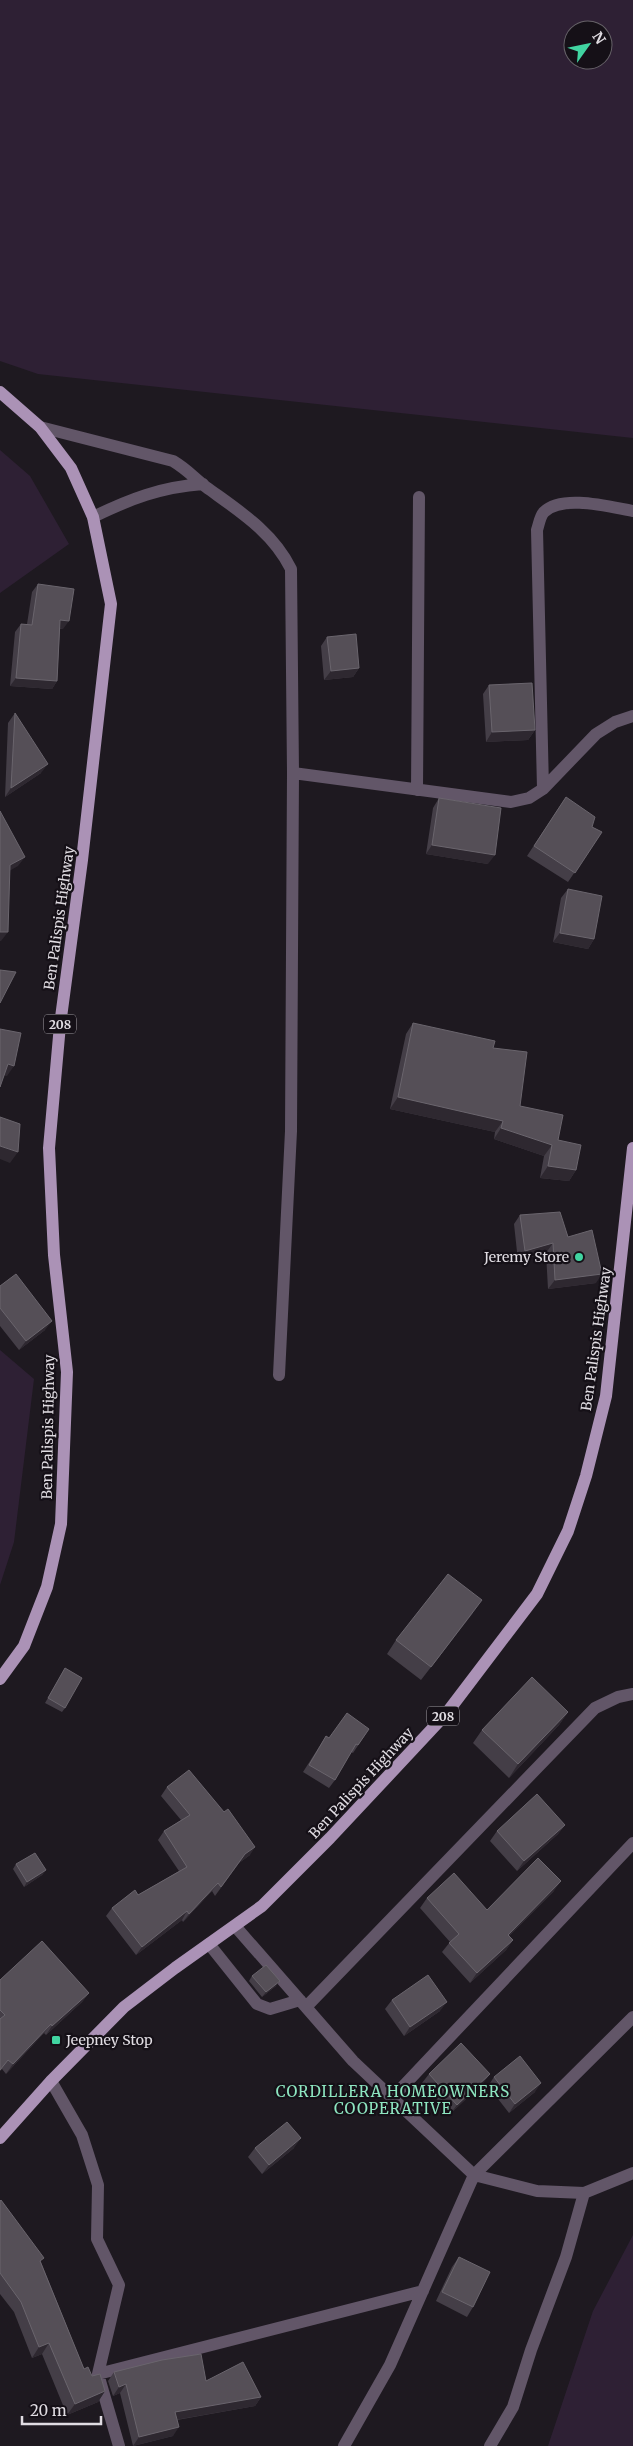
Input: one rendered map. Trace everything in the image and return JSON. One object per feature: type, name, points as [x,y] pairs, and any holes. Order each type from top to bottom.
[{"type":"main road","name":"Ben Palispis Highway","points":[[0,392],[40,427],[71,468],[93,517],[111,604],[82,860],[60,1026],[49,1148],[54,1256],[67,1372],[61,1524],[47,1587],[24,1646],[0,1679]]},
{"type":"main road","name":"Ben Palispis Highway","points":[[0,2138],[52,2080],[124,2007],[262,1906],[392,1773],[446,1714],[537,1594],[568,1530],[586,1476],[606,1396],[633,1148]]},
{"type":"street","points":[[40,427],[173,461],[190,471],[203,484],[257,525],[275,543],[291,570],[293,773],[291,1131],[279,1375]]},
{"type":"street","points":[[93,517],[126,501],[173,486],[203,484]]},
{"type":"street","points":[[417,790],[419,497]]},
{"type":"street","points":[[543,789],[537,530],[542,513],[552,506],[570,503],[633,511]]},
{"type":"street","points":[[293,773],[512,802],[529,798],[543,789],[596,734],[616,722],[633,716]]},
{"type":"street","points":[[209,1944],[256,2004],[270,2009],[303,2003],[595,1708],[618,1697],[633,1694]]},
{"type":"street","points":[[392,2098],[633,1843]]},
{"type":"street","points":[[235,1926],[352,2060],[474,2175],[537,2191],[584,2194],[633,2173]]},
{"type":"street","points":[[344,2446],[390,2365],[474,2175],[633,2017]]},
{"type":"street","points":[[52,2080],[82,2135],[98,2185],[97,2239],[120,2285],[98,2374],[119,2446]]},
{"type":"street","points":[[490,2446],[513,2407],[530,2350],[566,2257],[584,2194]]},
{"type":"street","points":[[98,2374],[423,2291]]},
{"type":"shaded area","points":[[0,0],[633,0],[633,438],[38,374],[0,361]]},
{"type":"shaded area","points":[[0,450],[30,476],[69,544],[0,593]]},
{"type":"shaded area","points":[[0,1350],[34,1379],[14,1542],[0,1585]]},
{"type":"shaded area","points":[[633,2235],[633,2446],[548,2446],[593,2311]]},
{"type":"building","points":[[38,584],[74,589],[69,621],[60,620],[57,681],[16,678],[21,624],[32,625]]},
{"type":"building","points":[[356,634],[359,668],[331,671],[327,637]]},
{"type":"building","points":[[532,683],[535,730],[492,732],[489,685]]},
{"type":"building","points":[[15,713],[48,764],[11,788]]},
{"type":"building","points":[[566,797],[595,817],[592,827],[602,832],[575,873],[534,846]]},
{"type":"building","points":[[439,798],[501,808],[495,855],[432,845]]},
{"type":"building","points":[[0,811],[25,857],[10,865],[8,932],[0,932]]},
{"type":"building","points":[[568,889],[602,896],[594,939],[560,933]]},
{"type":"building","points":[[0,970],[16,972],[0,1003]]},
{"type":"building","points":[[413,1023],[495,1041],[493,1048],[527,1052],[520,1106],[563,1115],[558,1140],[581,1145],[576,1170],[548,1166],[552,1145],[501,1128],[503,1121],[398,1097]]},
{"type":"building","points":[[0,1029],[21,1033],[14,1066],[8,1064],[0,1087]]},
{"type":"building","points":[[0,1117],[20,1124],[18,1152],[0,1146]]},
{"type":"building","points":[[560,1212],[568,1237],[592,1230],[602,1274],[555,1280],[553,1243],[525,1251],[520,1215]]},
{"type":"building","points":[[16,1274],[52,1321],[26,1341],[0,1308],[0,1286]]},
{"type":"building","points":[[448,1574],[482,1600],[431,1667],[396,1640]]},
{"type":"building","points":[[65,1668],[82,1678],[65,1708],[48,1698]]},
{"type":"building","points":[[532,1677],[568,1712],[518,1764],[482,1730]]},
{"type":"building","points":[[347,1713],[369,1729],[358,1745],[356,1744],[335,1780],[309,1765],[326,1736],[329,1738]]},
{"type":"building","points":[[189,1770],[224,1812],[228,1809],[255,1847],[245,1854],[221,1887],[218,1883],[189,1914],[187,1911],[142,1947],[112,1908],[135,1890],[138,1895],[187,1867],[164,1831],[190,1815],[167,1787]]},
{"type":"building","points":[[537,1794],[565,1825],[524,1861],[497,1831]]},
{"type":"building","points":[[35,1853],[46,1870],[27,1882],[16,1864]]},
{"type":"building","points":[[538,1858],[561,1881],[508,1935],[513,1940],[477,1973],[449,1943],[459,1934],[427,1898],[454,1873],[487,1910]]},
{"type":"building","points":[[42,1941],[89,1993],[52,2026],[51,2024],[13,2064],[8,2060],[0,2070],[0,2019],[5,2015],[0,2010],[0,1980]]},
{"type":"building","points":[[266,1965],[280,1981],[266,1992],[252,1976]]},
{"type":"building","points":[[428,1975],[447,2002],[410,2027],[392,2000]]},
{"type":"building","points":[[461,2043],[490,2074],[457,2105],[429,2074]]},
{"type":"building","points":[[520,2056],[541,2083],[515,2104],[494,2077]]},
{"type":"building","points":[[287,2122],[301,2138],[269,2165],[255,2148]]},
{"type":"building","points":[[1,2200],[44,2258],[40,2261],[84,2369],[88,2367],[92,2376],[100,2374],[105,2391],[75,2404],[49,2343],[39,2347],[21,2302],[0,2273]]},
{"type":"building","points":[[459,2257],[490,2272],[473,2307],[442,2292]]},
{"type":"building","points":[[201,2354],[206,2381],[243,2362],[261,2397],[175,2412],[179,2427],[139,2437],[126,2384],[119,2387],[114,2372],[162,2360]]},
{"type":"place","name":"Jeremy Store","points":[[579,1257]]},
{"type":"place","name":"Jeepney Stop","points":[[56,2040]]},
{"type":"district","name":"CORDILLERA HOMEOWNERS COOPERATIVE","points":[[393,2100]]}]
